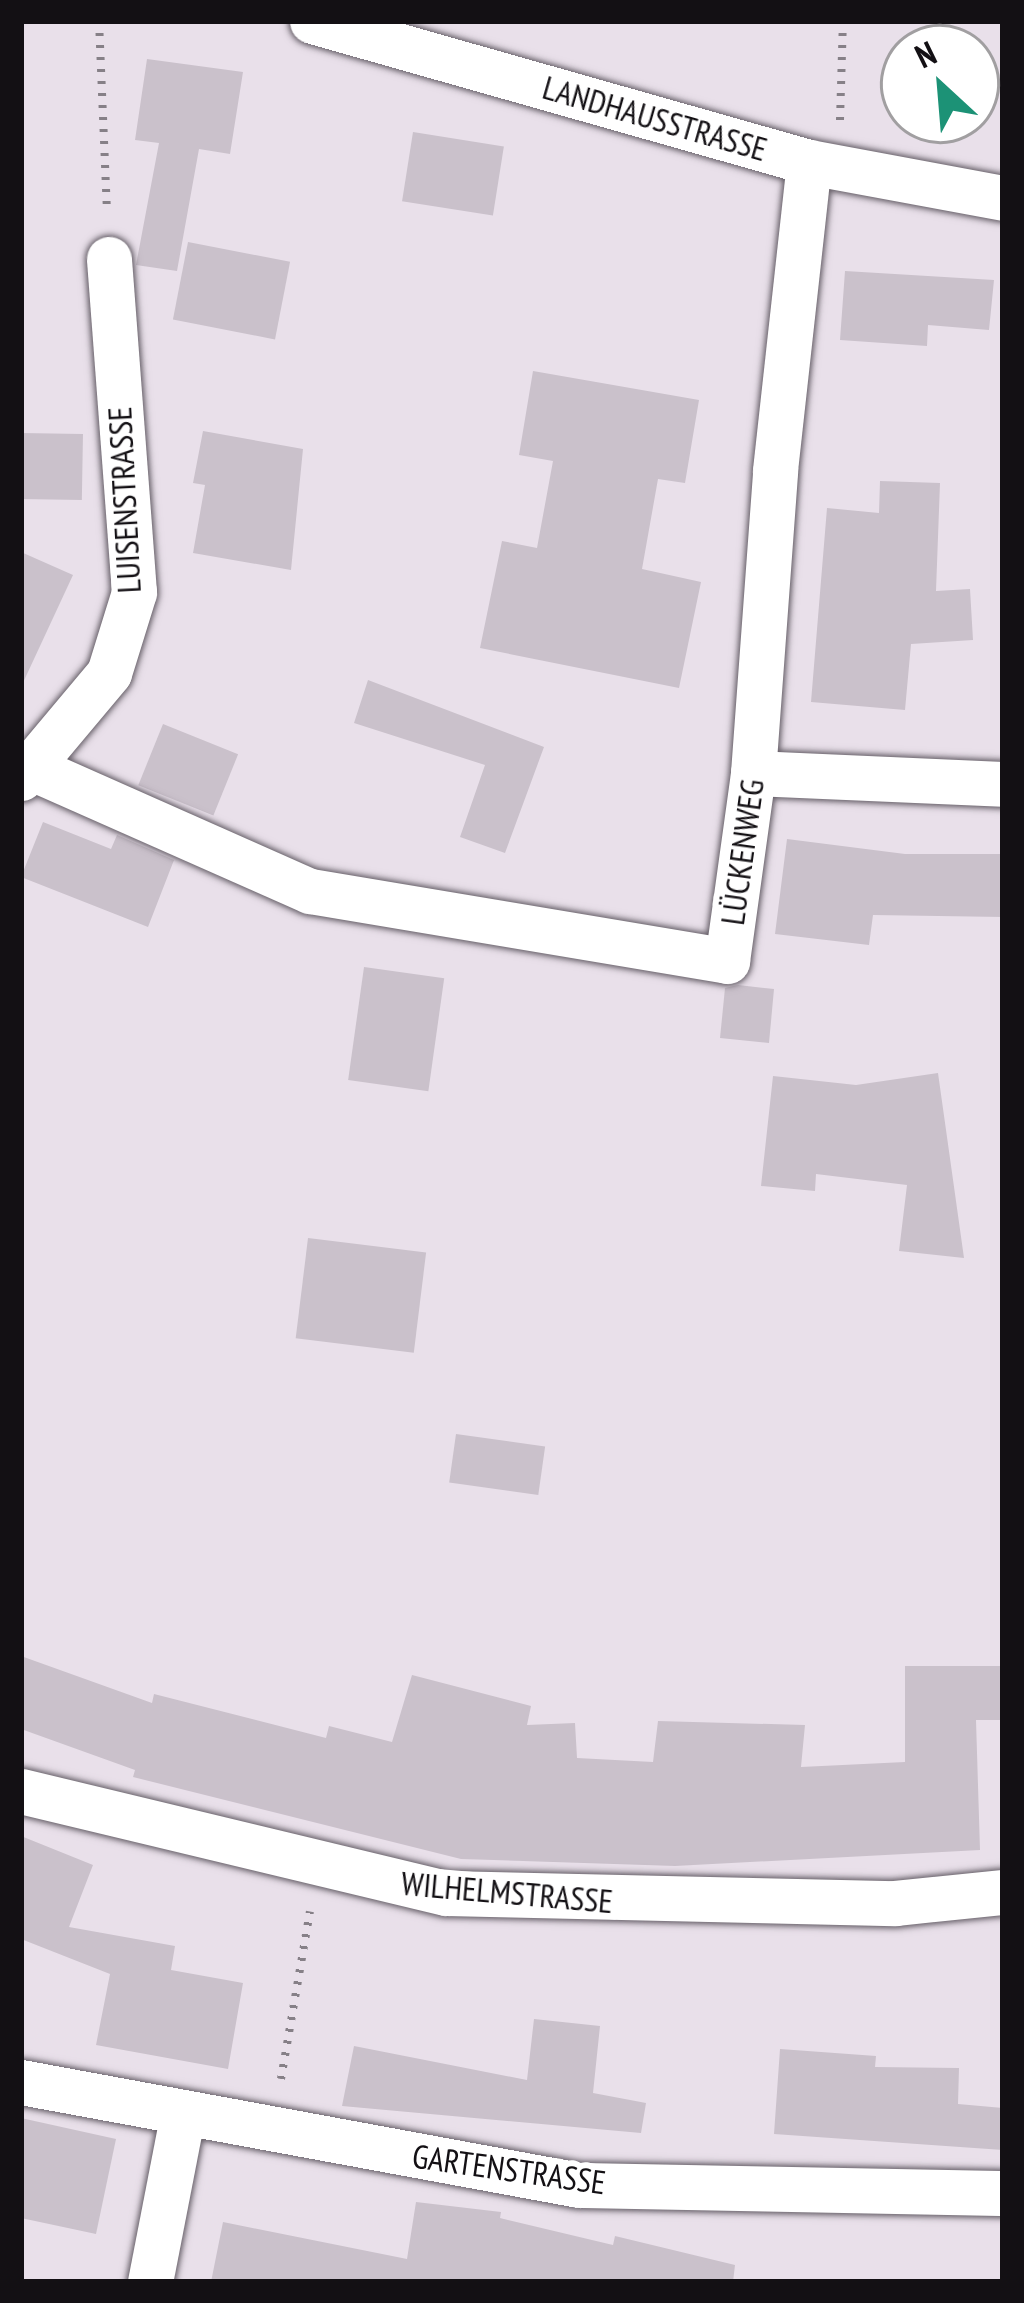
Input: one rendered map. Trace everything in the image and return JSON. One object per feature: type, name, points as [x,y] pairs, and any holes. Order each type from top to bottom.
[{"type":"street","name":"LANDHAUSSTRASSE","points":[[312,21],[824,166],[1003,197]]},
{"type":"street","name":"LÜCKENWEG","points":[[27,773],[310,891],[727,961],[753,773],[775,470],[824,166]]},
{"type":"street","name":"LUISENSTRASSE","points":[[27,773],[109,673],[134,592],[109,259]]},
{"type":"street","points":[[753,773],[1003,784]]},
{"type":"street","name":"WILHELMSTRASSE","points":[[21,1791],[446,1893],[895,1904],[1003,1892]]},
{"type":"street","name":"GARTENSTRASSE","points":[[21,2082],[579,2185],[1003,2193]]},
{"type":"street","points":[[150,2282],[183,2112]]},
{"type":"path","points":[[99,21],[109,259]]},
{"type":"path","points":[[824,166],[843,21]]},
{"type":"path","points":[[280,2084],[310,1910]]},
{"type":"building","points":[[147,59],[243,72],[230,154],[199,149],[177,271],[136,265],[159,143],[135,140]]},
{"type":"building","points":[[413,132],[504,146],[493,216],[402,201]]},
{"type":"building","points":[[188,242],[290,262],[275,339],[173,320]]},
{"type":"building","points":[[845,271],[994,280],[989,330],[928,325],[927,346],[840,340]]},
{"type":"building","points":[[533,371],[699,400],[685,483],[658,479],[642,569],[701,582],[679,688],[480,648],[502,541],[537,548],[553,461],[519,455]]},
{"type":"building","points":[[203,431],[303,449],[291,570],[193,553],[205,485],[193,483]]},
{"type":"building","points":[[21,433],[83,434],[82,500],[21,499]]},
{"type":"building","points":[[880,481],[940,483],[936,591],[970,589],[973,640],[911,644],[905,710],[811,702],[827,508],[879,513]]},
{"type":"building","points":[[21,552],[73,575],[21,687]]},
{"type":"building","points":[[368,680],[544,747],[505,853],[460,837],[485,765],[354,723]]},
{"type":"building","points":[[163,724],[238,754],[213,816],[138,785]]},
{"type":"building","points":[[43,822],[111,849],[117,835],[174,860],[148,927],[21,877]]},
{"type":"building","points":[[787,839],[905,854],[1003,854],[1003,917],[873,915],[869,945],[775,934]]},
{"type":"building","points":[[364,967],[444,978],[428,1091],[348,1080]]},
{"type":"building","points":[[725,988],[774,989],[769,1043],[720,1038]]},
{"type":"building","points":[[938,1073],[964,1258],[899,1251],[907,1185],[816,1174],[815,1191],[761,1186],[773,1076],[856,1085]]},
{"type":"building","points":[[308,1238],[426,1253],[414,1353],[296,1338]]},
{"type":"building","points":[[456,1434],[545,1447],[538,1495],[449,1483]]},
{"type":"building","points":[[21,1656],[152,1703],[154,1694],[326,1738],[329,1726],[392,1742],[412,1675],[531,1706],[527,1725],[575,1723],[577,1758],[653,1762],[658,1721],[805,1725],[801,1767],[905,1762],[905,1666],[1003,1666],[1003,1720],[976,1720],[980,1850],[675,1866],[461,1859],[133,1777],[135,1770],[21,1729]]},
{"type":"building","points":[[21,1836],[93,1865],[69,1927],[175,1946],[171,1970],[243,1983],[228,2069],[96,2045],[110,1974],[21,1939]]},
{"type":"building","points":[[534,2019],[600,2026],[593,2093],[646,2103],[641,2133],[342,2106],[354,2046],[527,2080]]},
{"type":"building","points":[[780,2049],[876,2056],[875,2067],[959,2068],[958,2104],[1003,2108],[1003,2150],[774,2134]]},
{"type":"building","points":[[21,2118],[116,2139],[96,2234],[21,2218]]},
{"type":"building","points":[[416,2202],[501,2212],[500,2218],[613,2245],[615,2236],[735,2265],[733,2282],[211,2282],[223,2222],[407,2259]]}]
